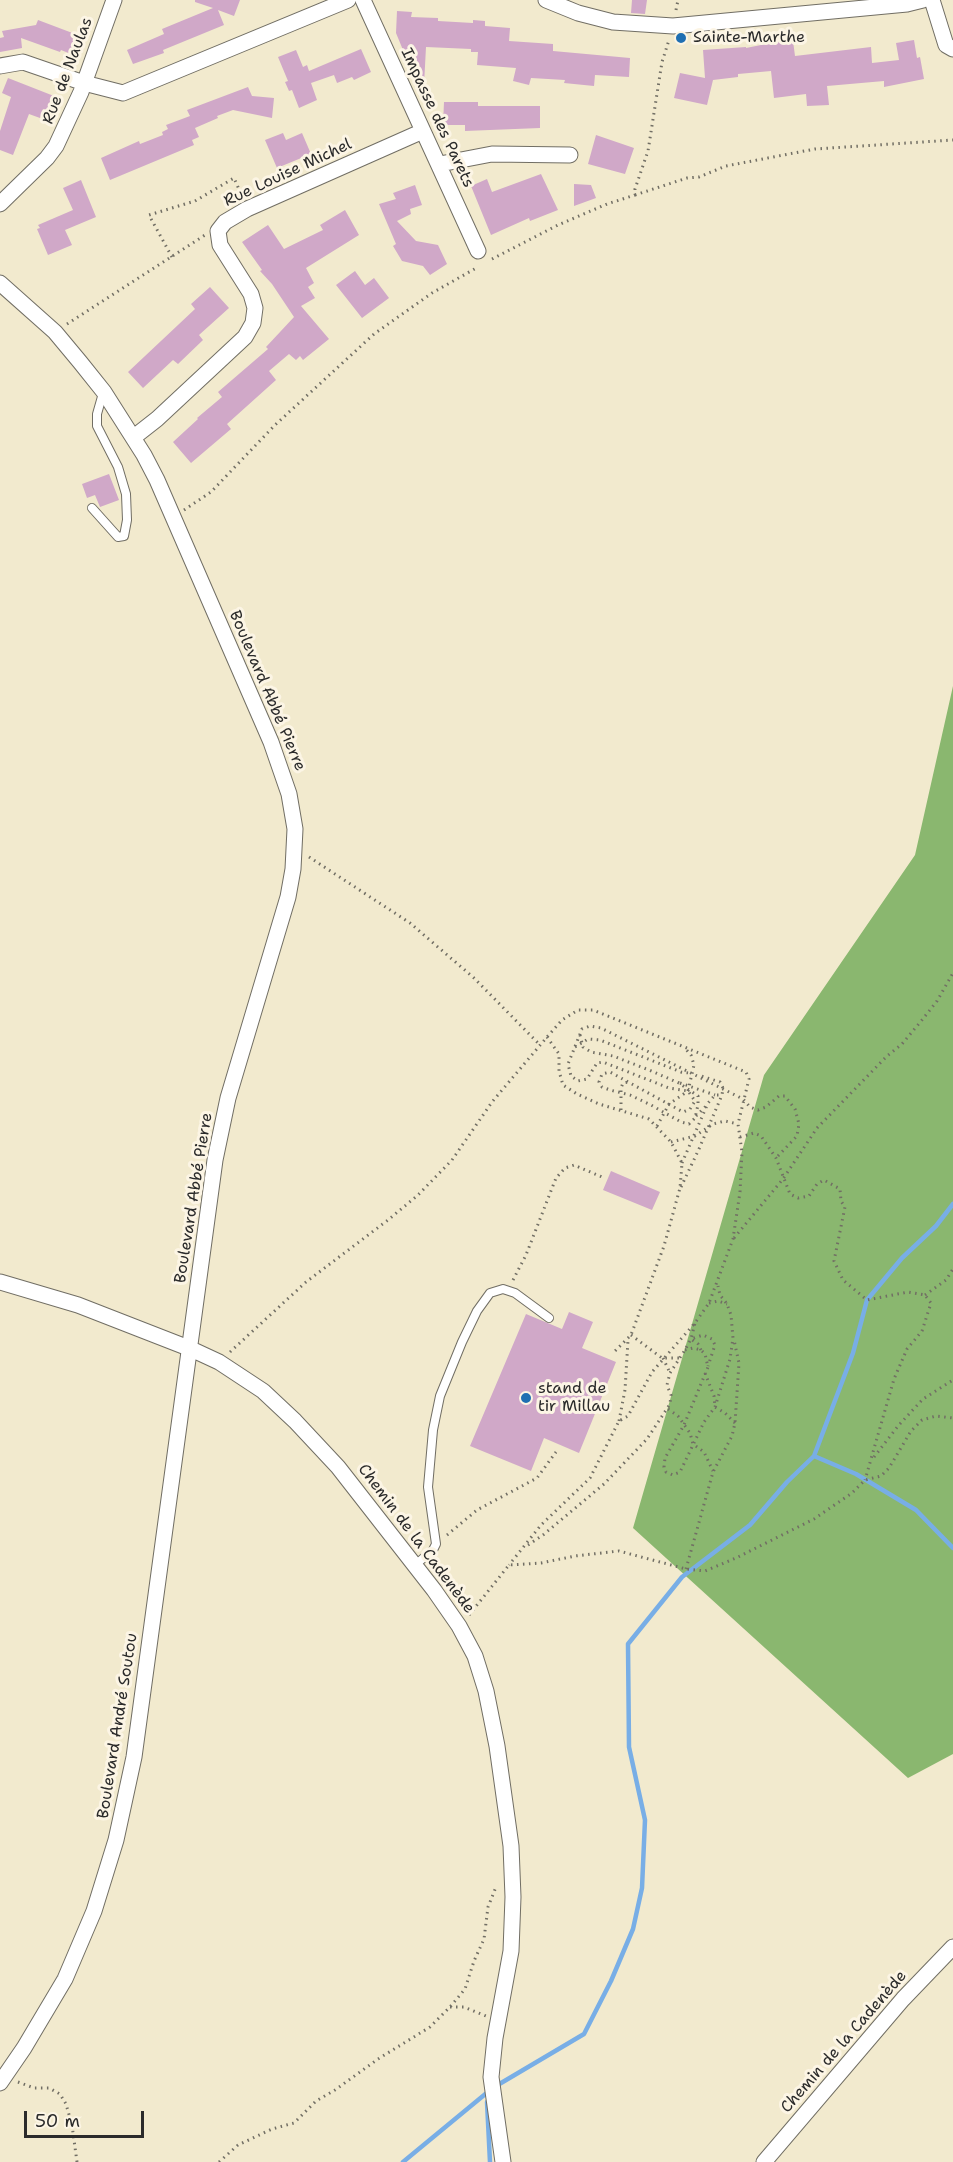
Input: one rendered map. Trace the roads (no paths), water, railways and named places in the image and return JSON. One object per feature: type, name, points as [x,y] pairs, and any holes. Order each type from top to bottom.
[{"type":"street","name":"Rue de Naulas","points":[[0,204],[57,146],[84,83],[114,0]]},
{"type":"street","points":[[0,66],[23,62],[84,83],[123,93],[348,0]]},
{"type":"street","name":"Impasse des Parets","points":[[363,0],[478,251]]},
{"type":"street","points":[[546,0],[578,13],[613,22],[673,26],[907,4],[923,0]]},
{"type":"street","points":[[932,0],[946,45],[953,49]]},
{"type":"street","name":"Rue Louise Michel","points":[[134,436],[157,419],[245,337],[253,323],[255,308],[251,294],[220,245],[218,231],[225,222],[247,209],[423,131]]},
{"type":"street","points":[[440,164],[492,154],[570,155]]},
{"type":"street","name":"Boulevard Abbé Pierre","points":[[0,283],[54,332],[104,392],[134,436],[157,480],[281,768],[293,813],[295,848],[293,869],[281,925],[221,1128],[190,1349]]},
{"type":"street","name":"Chemin de la Cadenède","points":[[0,1282],[78,1305],[190,1349],[219,1362],[263,1391],[338,1467],[415,1565],[459,1626],[475,1656],[486,1691],[497,1746],[510,1846],[513,1897],[511,1951],[497,2024],[491,2077],[503,2162]]},
{"type":"street","name":"Boulevard André Soutou","points":[[3,2080],[65,1979],[94,1911],[116,1840],[134,1757],[190,1349]]},
{"type":"street","name":"Chemin de la Cadenède","points":[[764,2162],[903,1999],[953,1947]]},
{"type":"lane","points":[[92,508],[118,537],[124,536],[127,520],[126,494],[118,467],[98,426],[97,414],[104,392]]},
{"type":"lane","points":[[415,1565],[433,1550],[436,1544],[428,1487],[433,1430],[440,1396],[477,1311],[490,1293],[503,1289],[515,1293],[549,1318]]},
{"type":"waterway","points":[[496,2086],[584,2034],[611,1981],[633,1929],[642,1888],[645,1820],[629,1747],[628,1644],[682,1577],[750,1525],[787,1482],[814,1456],[853,1353],[867,1300],[902,1258],[936,1226],[953,1204]]},
{"type":"waterway","points":[[814,1456],[856,1474],[916,1510],[953,1548]]},
{"type":"waterway","points":[[403,2162],[489,2091]]},
{"type":"waterway","points":[[487,2102],[490,2162]]},
{"type":"place","name":"Sainte-Marthe","points":[[681,38]]},
{"type":"place","name":"stand de tir Millau","points":[[526,1398]]}]
